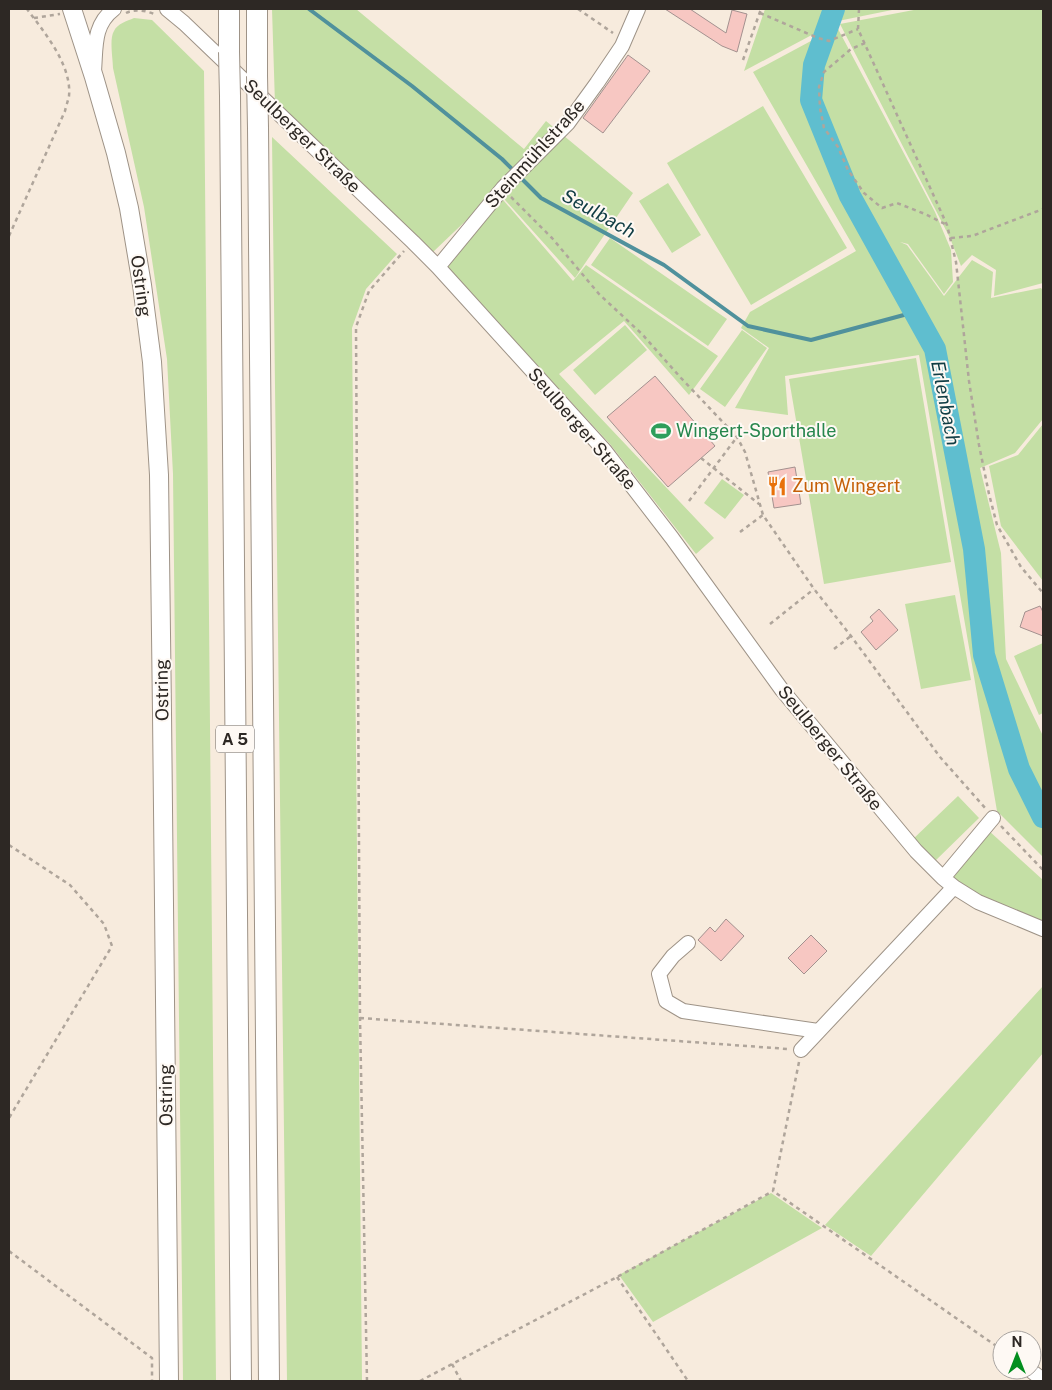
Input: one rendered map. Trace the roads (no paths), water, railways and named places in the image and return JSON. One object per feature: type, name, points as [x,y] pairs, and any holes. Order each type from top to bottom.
[{"type":"highway","name":"A 5","points":[[229,9],[241,1381]]},
{"type":"highway","name":"A 5","points":[[257,9],[269,1381]]},
{"type":"main road","name":"Ostring","points":[[72,10],[94,77],[129,208],[152,362],[158,466],[163,743],[169,1381]]},
{"type":"street","points":[[94,77],[97,32],[108,14],[114,9]]},
{"type":"street","name":"Seulberger Straße","points":[[167,9],[184,23],[438,267],[605,451],[672,538],[782,690],[916,852],[948,882],[978,902],[1043,929]]},
{"type":"street","name":"Steinmühlstraße","points":[[438,267],[505,186],[568,123],[625,41],[638,9]]},
{"type":"street","points":[[801,1050],[948,882],[993,818]]},
{"type":"street","points":[[688,943],[673,956],[659,974],[666,1002],[683,1011],[818,1031]]},
{"type":"waterway","name":"Seulbach","points":[[309,9],[412,86],[502,159],[515,172]]},
{"type":"waterway","name":"Erlenbach","points":[[834,9],[814,65],[811,100],[850,196],[935,349],[974,549],[984,655],[1019,769],[1043,817]]},
{"type":"waterway","name":"Seulbach","points":[[520,177],[541,198],[664,265],[748,326],[811,340],[915,312]]},
{"type":"place","name":"Wingert-Sporthalle","points":[[661,431]]},
{"type":"place","name":"Zum Wingert","points":[[777,486]]}]
